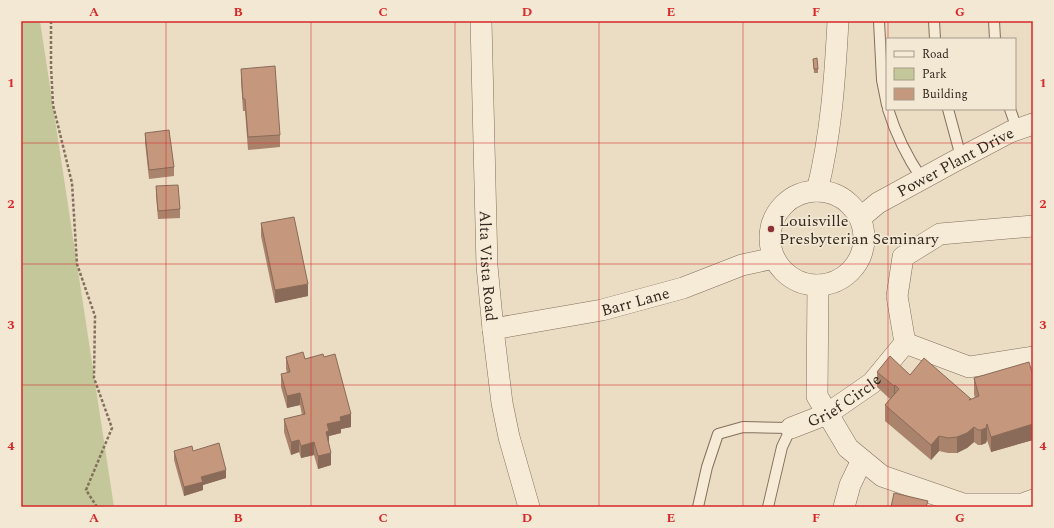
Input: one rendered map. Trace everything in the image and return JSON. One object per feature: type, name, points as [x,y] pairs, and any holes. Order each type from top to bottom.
[{"type":"street","name":"Alta Vista Road","points":[[481,21],[487,266],[493,329],[502,403],[509,437],[529,507]]},
{"type":"street","points":[[817,191],[823,166],[835,75],[838,21]]},
{"type":"street","name":"Power Plant Drive","points":[[860,218],[878,203],[961,157],[1025,126]]},
{"type":"street","points":[[817,191],[830,193],[842,198],[852,207],[860,218],[864,231],[864,245],[860,258],[853,269],[843,278],[831,283],[818,285],[804,284],[792,278],[782,269],[774,258],[770,245],[770,232],[774,219],[781,208],[791,199],[803,193],[817,191]]},
{"type":"street","points":[[1033,226],[940,234],[903,257],[897,296],[905,343],[969,367],[1033,357]]},
{"type":"street","name":"Barr Lane","points":[[493,329],[602,310],[683,288],[742,266],[774,258]]},
{"type":"street","points":[[818,285],[817,396],[848,448],[882,476],[963,504],[1022,504],[1033,500]]},
{"type":"street","name":"Grief Circle","points":[[791,428],[827,414],[872,383],[905,343]]},
{"type":"street","points":[[844,507],[850,485],[862,460]]},
{"type":"lane","points":[[879,21],[882,80],[886,100]]},
{"type":"lane","points":[[934,21],[935,38]]},
{"type":"lane","points":[[994,21],[995,38]]},
{"type":"lane","points":[[888,110],[900,142],[908,158],[922,179]]},
{"type":"lane","points":[[948,110],[961,157]]},
{"type":"lane","points":[[1011,110],[1025,126]]},
{"type":"lane","points":[[698,507],[707,467],[718,434],[743,427],[791,428],[782,447],[768,507]]},
{"type":"path","points":[[51,21],[53,105],[72,183],[77,264],[95,316],[94,378],[112,428],[86,490],[97,507]]},
{"type":"green space","points":[[21,21],[40,21],[114,507],[21,507]]},
{"type":"building","points":[[817,58],[818,69],[814,69],[813,59]]},
{"type":"building","points":[[275,66],[280,135],[248,137],[241,69]]},
{"type":"building","points":[[169,130],[174,167],[149,170],[145,133]]},
{"type":"building","points":[[178,185],[180,209],[158,211],[156,186]]},
{"type":"building","points":[[294,217],[308,284],[275,290],[261,223]]},
{"type":"building","points":[[303,352],[305,359],[323,354],[324,357],[335,354],[351,414],[340,417],[341,421],[327,424],[329,431],[326,432],[331,453],[318,456],[314,442],[301,446],[299,440],[291,442],[284,419],[305,414],[300,393],[287,396],[281,374],[290,372],[286,357]]},
{"type":"building","points":[[890,356],[910,375],[924,358],[971,399],[969,400],[979,396],[974,378],[1029,362],[1033,376],[1033,424],[991,437],[987,424],[986,428],[978,430],[974,427],[967,433],[957,437],[948,438],[939,436],[931,445],[885,405],[899,389],[877,372]]},
{"type":"building","points":[[219,443],[226,470],[201,477],[203,482],[184,487],[174,451],[192,446],[193,451]]},
{"type":"building","points":[[894,493],[928,501],[926,507],[891,507]]},
{"type":"place","name":"Louisville Presbyterian Seminary","points":[[771,229]]}]
